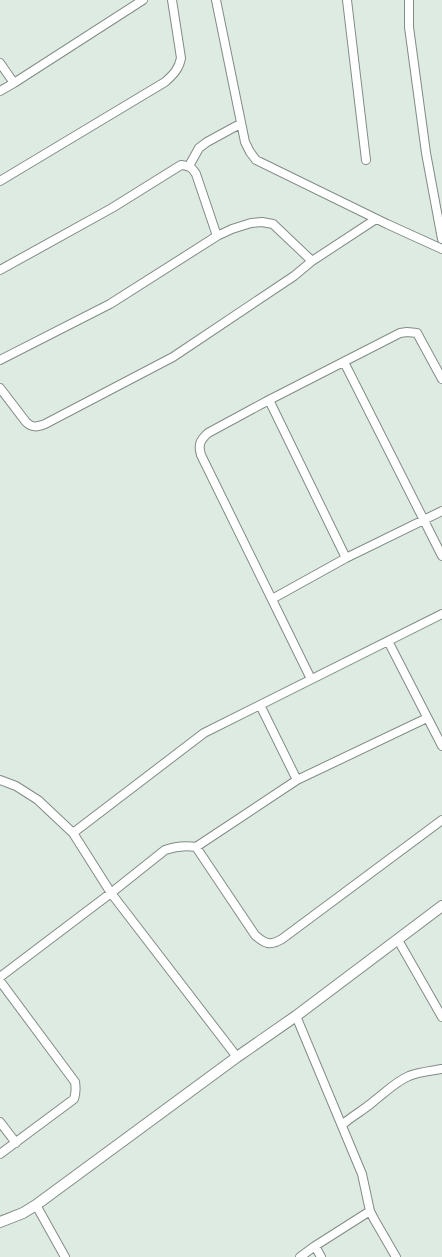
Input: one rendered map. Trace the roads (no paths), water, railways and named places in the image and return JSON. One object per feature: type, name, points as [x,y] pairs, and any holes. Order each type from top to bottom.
[{"type":"street","points":[[0,91],[143,0]]},
{"type":"street","points":[[0,181],[171,77],[177,70],[182,58],[172,0]]},
{"type":"street","points":[[216,0],[240,124],[245,142],[256,160],[442,249]]},
{"type":"street","points":[[347,0],[366,160]]},
{"type":"street","points":[[409,0],[410,28],[426,153],[442,239]]},
{"type":"street","points":[[0,63],[14,83]]},
{"type":"street","points":[[189,166],[199,148],[240,124]]},
{"type":"street","points":[[0,270],[112,208],[181,165],[189,166],[196,174],[217,236]]},
{"type":"street","points":[[0,388],[30,426],[40,426],[45,424],[173,356],[294,276],[312,261],[376,218]]},
{"type":"street","points":[[0,360],[110,304],[217,236],[232,229],[251,223],[262,222],[273,224],[312,261]]},
{"type":"street","points":[[311,679],[201,455],[199,444],[201,439],[208,433],[269,400],[400,333],[412,332],[417,334],[442,379]]},
{"type":"street","points":[[344,362],[442,556]]},
{"type":"street","points":[[269,400],[346,558]]},
{"type":"street","points":[[272,599],[346,558],[442,511]]},
{"type":"street","points":[[73,833],[191,743],[215,727],[442,614]]},
{"type":"street","points":[[388,641],[442,746]]},
{"type":"street","points":[[260,705],[297,780]]},
{"type":"street","points":[[0,977],[165,850],[175,846],[185,845],[196,847],[297,780],[427,718]]},
{"type":"street","points":[[0,780],[16,786],[38,800],[73,833],[111,893],[237,1058]]},
{"type":"street","points":[[196,847],[256,934],[263,942],[270,944],[282,939],[442,820]]},
{"type":"street","points":[[0,1222],[22,1213],[36,1205],[296,1016],[442,906]]},
{"type":"street","points":[[398,940],[442,1016]]},
{"type":"street","points":[[0,981],[74,1082],[76,1087],[74,1099],[0,1154]]},
{"type":"street","points":[[296,1016],[362,1174],[370,1211],[396,1257]]},
{"type":"street","points":[[342,1125],[399,1081],[410,1075],[442,1069]]},
{"type":"street","points":[[0,1122],[16,1143]]},
{"type":"street","points":[[36,1205],[66,1257]]},
{"type":"street","points":[[300,1257],[370,1211]]},
{"type":"street","points":[[315,1246],[321,1257]]}]
